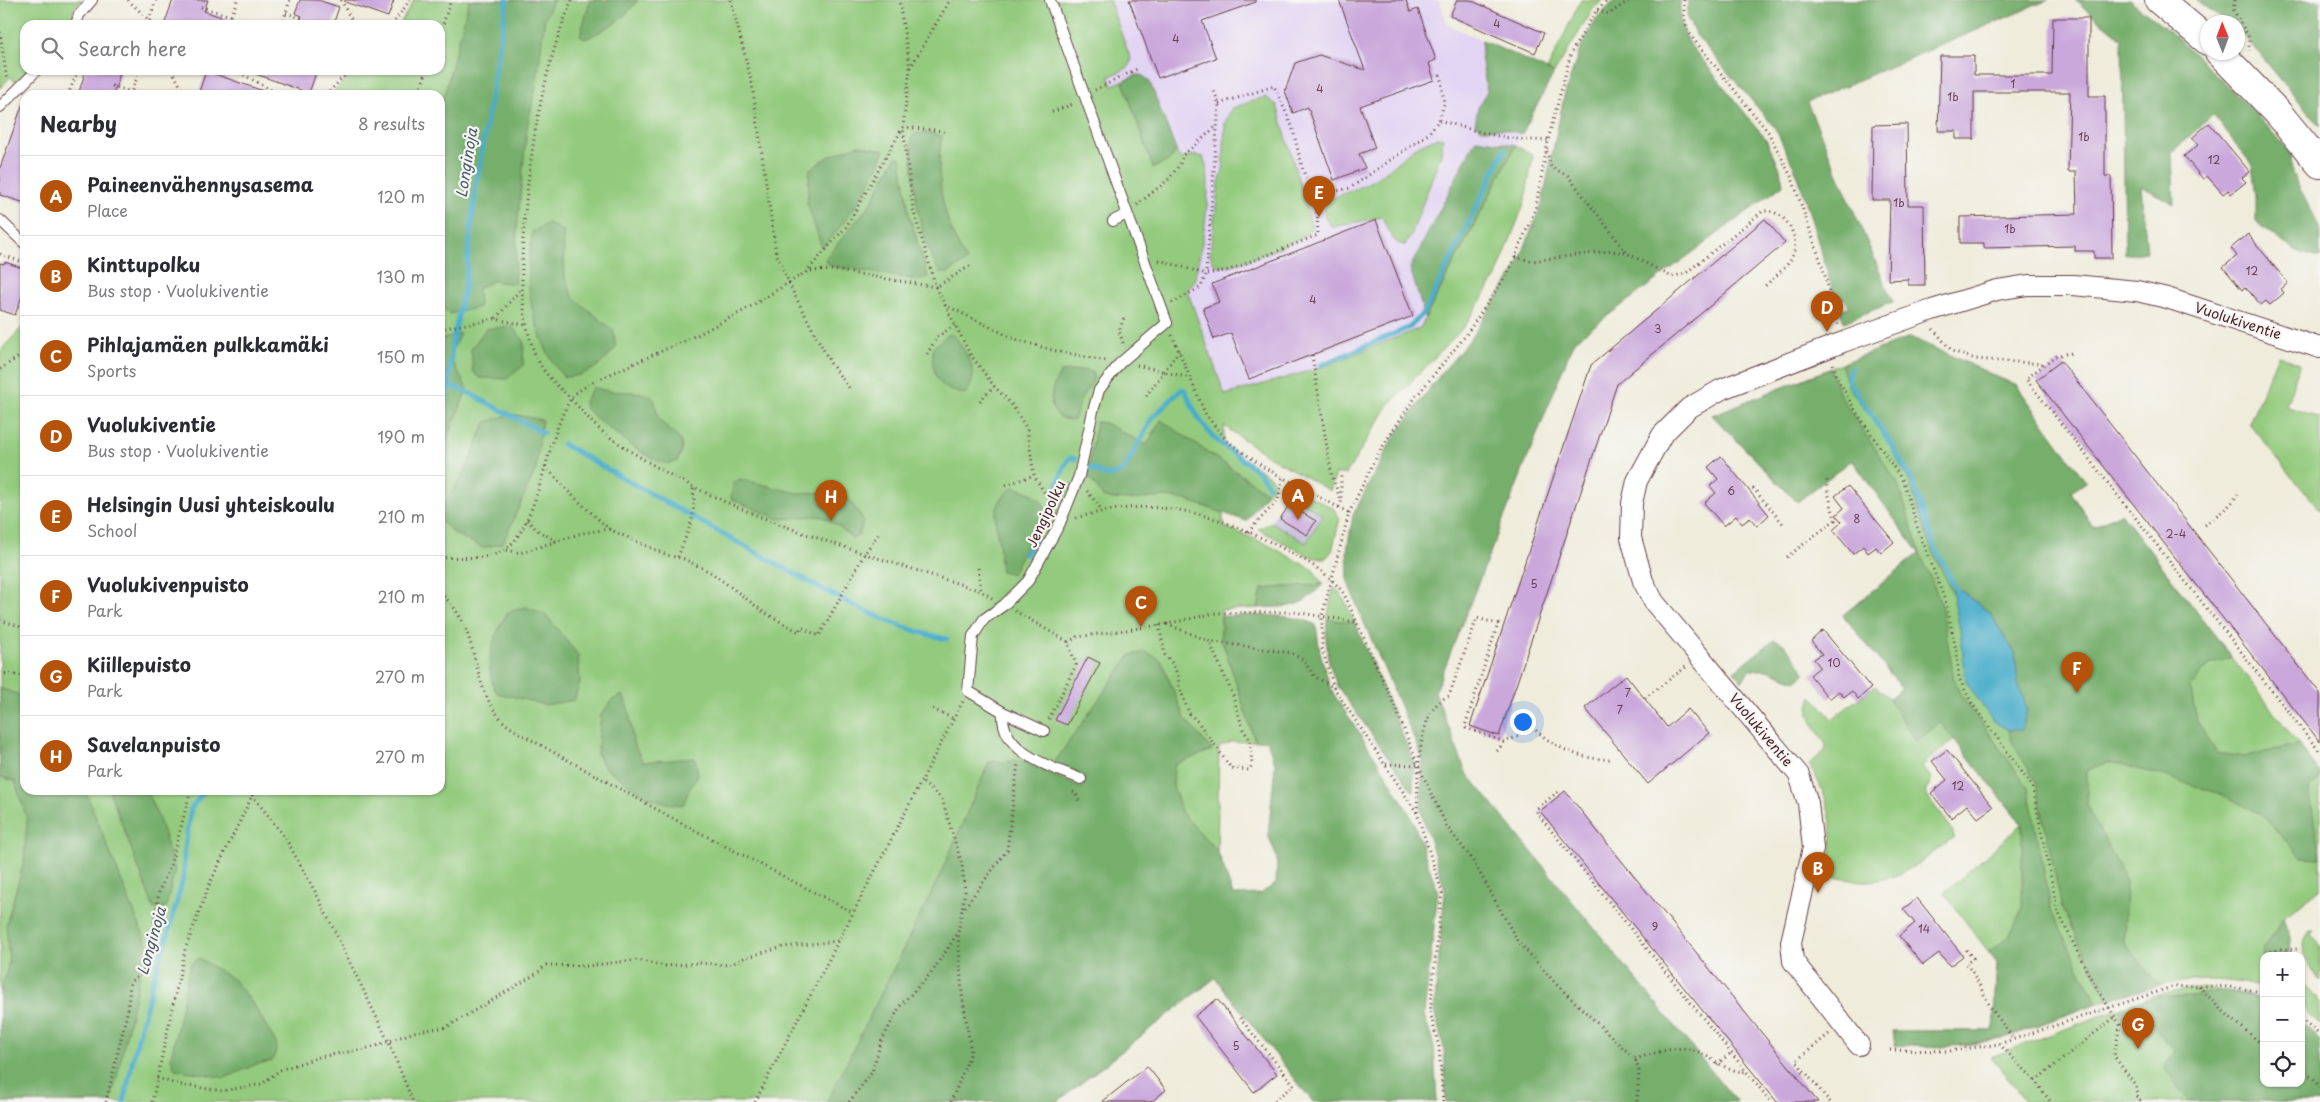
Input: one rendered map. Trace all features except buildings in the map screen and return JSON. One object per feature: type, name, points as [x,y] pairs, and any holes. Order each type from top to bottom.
[{"type":"main road","points":[[2159,0],[2200,33]]},
{"type":"main road","points":[[2228,60],[2278,113],[2320,164]]},
{"type":"street","name":"Vuolukiventie","points":[[1859,1045],[1793,961],[1792,942],[1813,848],[1808,803],[1799,776],[1654,602],[1643,581],[1632,538],[1632,503],[1637,481],[1662,435],[1689,408],[1722,389],[1932,310],[1997,290],[2028,285],[2107,288],[2167,298],[2320,348]]},
{"type":"lane","points":[[78,20],[79,15],[92,0]]},
{"type":"lane","points":[[1050,0],[1167,323]]},
{"type":"lane","points":[[0,107],[32,75]]},
{"type":"lane","points":[[1113,221],[1127,214]]},
{"type":"lane","points":[[0,220],[20,239]]},
{"type":"lane","name":"Jengipolku","points":[[968,691],[973,636],[984,619],[1004,605],[1028,581],[1060,523],[1078,476],[1092,411],[1099,390],[1120,363],[1167,323]]},
{"type":"lane","points":[[968,691],[1003,712],[1044,730]]},
{"type":"lane","points":[[1003,712],[1002,721],[1009,737],[1032,759],[1081,779]]},
{"type":"path","points":[[128,0],[149,20],[156,0]]},
{"type":"path","points":[[230,20],[237,0]]},
{"type":"path","points":[[284,20],[290,0]]},
{"type":"path","points":[[341,0],[351,20]]},
{"type":"path","points":[[396,20],[410,0]]},
{"type":"path","points":[[444,20],[451,0]]},
{"type":"path","points":[[572,0],[560,28],[543,90],[531,155],[521,289],[525,325],[536,356],[548,379],[571,399],[587,418],[604,432],[641,457],[693,487],[760,516],[981,591],[1068,642],[1076,664],[1044,730]]},
{"type":"path","points":[[731,0],[752,84],[776,253],[831,364],[850,389]]},
{"type":"path","points":[[899,0],[910,68],[903,127],[913,210],[936,287],[970,354],[994,386],[1012,405],[1027,429],[1034,475],[1060,523],[1102,510],[1142,506],[1178,509],[1211,517],[1248,532],[1302,559],[1333,579],[1344,594],[1357,622],[1397,711],[1418,766],[1447,827],[1472,859],[1516,940],[1556,984],[1635,1059],[1639,1072],[1637,1102]]},
{"type":"path","points":[[910,68],[950,0]]},
{"type":"path","points":[[1443,1102],[1439,1047],[1430,1012],[1442,892],[1417,812],[1334,688],[1322,648],[1322,616],[1349,513],[1379,452],[1411,403],[1466,335],[1508,273],[1535,210],[1546,148],[1571,53],[1596,11],[1607,0]]},
{"type":"path","points":[[1596,11],[1608,14],[1630,0]]},
{"type":"path","points":[[1684,0],[1684,18],[1691,36],[1768,132],[1792,178],[1822,266],[1834,311]]},
{"type":"path","points":[[2235,0],[2233,9],[2248,38],[2249,57]]},
{"type":"path","points":[[201,7],[231,16]]},
{"type":"path","points":[[286,13],[304,19]]},
{"type":"path","points":[[0,32],[7,84],[15,92]]},
{"type":"path","points":[[1219,104],[1274,86],[1292,126],[1303,170],[1310,185],[1316,191],[1328,193],[1350,188],[1428,134],[1439,120],[1444,104],[1440,73]]},
{"type":"path","points":[[69,90],[75,75]]},
{"type":"path","points":[[132,90],[138,75]]},
{"type":"path","points":[[175,75],[182,90]]},
{"type":"path","points":[[245,75],[271,90]]},
{"type":"path","points":[[331,90],[345,75]]},
{"type":"path","points":[[420,90],[425,75]]},
{"type":"path","points":[[112,86],[121,90]]},
{"type":"path","points":[[1163,312],[1168,304],[1201,287],[1206,274],[1219,104],[1214,91]]},
{"type":"path","points":[[1439,120],[1478,132],[1528,141],[1548,140]]},
{"type":"path","points":[[1127,214],[1169,179],[1180,164],[1183,155],[1217,125]]},
{"type":"path","points":[[903,127],[944,131]]},
{"type":"path","points":[[445,558],[482,558],[506,550],[517,538],[527,520],[553,440],[571,399],[595,382],[697,335],[745,310],[806,272],[846,227],[903,127]]},
{"type":"path","points":[[1546,148],[1551,167],[1568,176],[1627,252],[1672,276],[1686,273],[1763,211],[1772,210],[1784,217],[1791,230],[1794,245],[1791,258],[1764,288]]},
{"type":"path","points":[[1142,253],[1206,274],[1229,270],[1318,235],[1316,191]]},
{"type":"path","points":[[1515,256],[1532,261],[1608,251],[1627,252]]},
{"type":"path","points":[[0,254],[20,261]]},
{"type":"path","points":[[806,272],[833,270],[936,287],[970,266]]},
{"type":"path","points":[[495,319],[521,289]]},
{"type":"path","points":[[945,305],[1015,338],[1093,360],[1136,364],[1190,378]]},
{"type":"path","points":[[1125,315],[1119,331],[1129,355]]},
{"type":"path","points":[[445,328],[495,319],[525,325]]},
{"type":"path","points":[[1167,323],[1206,415],[1227,441],[1265,468],[1349,513]]},
{"type":"path","points":[[927,354],[937,337],[956,325]]},
{"type":"path","points":[[1931,327],[1952,351],[1975,360],[2045,364]]},
{"type":"path","points":[[1146,396],[1162,371],[1179,351]]},
{"type":"path","points":[[2071,352],[2055,356],[2026,379],[2320,752]]},
{"type":"path","points":[[1312,355],[1332,472],[1341,502]]},
{"type":"path","points":[[0,369],[20,356]]},
{"type":"path","points":[[1832,364],[1853,407],[1903,481],[1918,529],[1946,603],[1960,678],[1971,702],[2032,786],[2058,912],[2090,977],[2120,1025],[2114,1056],[2136,1086],[2137,1097],[2140,1102]]},
{"type":"path","points":[[980,401],[994,386]]},
{"type":"path","points":[[544,466],[609,529],[712,573],[765,613],[799,632],[801,627],[819,636],[865,553],[880,532]]},
{"type":"path","points":[[1339,507],[1341,502],[1341,474]]},
{"type":"path","points":[[1006,485],[1034,475]]},
{"type":"path","points":[[1078,476],[1102,510]]},
{"type":"path","points":[[1248,532],[1278,500],[1283,476]]},
{"type":"path","points":[[1787,557],[1835,520],[1827,488],[1827,478]]},
{"type":"path","points":[[678,557],[694,518],[693,487]]},
{"type":"path","points":[[1753,488],[1785,526]]},
{"type":"path","points":[[2205,525],[2231,504],[2238,494]]},
{"type":"path","points":[[527,520],[537,530],[556,541]]},
{"type":"path","points":[[506,550],[520,553],[582,533],[609,529]]},
{"type":"path","points":[[978,568],[981,591]]},
{"type":"path","points":[[445,598],[462,617],[482,686],[490,705],[502,720],[519,733],[685,825],[852,912]]},
{"type":"path","points":[[1068,642],[1077,637],[1166,624],[1215,613],[1294,612],[1357,622]]},
{"type":"path","points":[[1417,812],[1418,766],[1426,723],[1440,699],[1449,696],[1477,618],[1498,624],[1465,726],[1504,742]]},
{"type":"path","points":[[0,620],[20,626]]},
{"type":"path","points":[[1166,624],[1209,641],[1292,654],[1304,661],[1314,676],[1334,688]]},
{"type":"path","points":[[1159,625],[1165,655],[1172,663],[1178,676],[1179,686],[1189,713],[1198,722],[1231,768],[1249,770],[1252,766],[1250,740],[1243,728],[1232,693],[1209,641]]},
{"type":"path","points":[[1645,698],[1687,666]]},
{"type":"path","points":[[0,673],[20,675]]},
{"type":"path","points":[[755,1102],[968,691]]},
{"type":"path","points":[[933,709],[954,719]]},
{"type":"path","points":[[1525,720],[1536,731],[1566,750],[1582,757],[1613,759]]},
{"type":"path","points":[[1497,751],[1504,742],[1519,736]]},
{"type":"path","points":[[961,911],[1006,850],[1020,748]]},
{"type":"path","points":[[1386,764],[1418,766]]},
{"type":"path","points":[[921,782],[942,799],[947,809],[962,865],[965,890],[958,933],[962,994],[971,1052],[952,1102]]},
{"type":"path","points":[[1558,792],[1537,808],[1537,813],[1771,1102]]},
{"type":"path","points":[[106,1102],[128,1009],[130,982],[143,972],[150,950],[159,891],[170,867],[190,795]]},
{"type":"path","points":[[152,1102],[185,950],[209,885],[252,795],[286,839],[318,897],[389,1043],[413,1102]]},
{"type":"path","points":[[849,1102],[872,1072],[881,1042],[900,1006],[932,972],[958,933]]},
{"type":"path","points":[[157,1078],[176,1084],[222,1091],[262,1084],[280,1070],[319,1057],[389,1043],[417,1031],[448,1028],[536,974],[546,965],[586,966],[637,960],[664,966],[728,965],[744,958],[783,947],[838,941]]},
{"type":"path","points":[[2270,952],[2297,949]]},
{"type":"path","points":[[1966,950],[1973,958],[1966,964],[1974,974],[1993,1010],[2009,1031],[2013,1040]]},
{"type":"path","points":[[2198,986],[2218,1007],[2260,1043]]},
{"type":"path","points":[[1890,1050],[1949,1051],[1999,1044],[2172,987],[2240,987],[2260,992]]},
{"type":"path","points":[[2035,1081],[2115,1017]]},
{"type":"path","points":[[1240,1018],[1294,1085],[1272,1102]]},
{"type":"path","points":[[2305,1022],[2320,1035]]},
{"type":"path","points":[[1830,1102],[1796,1061],[1842,1024]]},
{"type":"path","points":[[1999,1044],[2035,1081],[2051,1102]]},
{"type":"path","points":[[1635,1059],[1670,1049],[1689,1049],[1733,1072],[1746,1072]]},
{"type":"path","points":[[1718,1064],[1731,1053]]},
{"type":"path","points":[[1797,1076],[1804,1071]]},
{"type":"path","points":[[2305,1073],[2320,1086]]},
{"type":"shaded area","points":[[1081,0],[1439,0],[1448,25],[1554,73],[1420,328],[1320,368],[1225,395]]},
{"type":"shaded area","points":[[1288,494],[1323,515],[1306,543],[1271,522]]},
{"type":"green space","points":[[0,0],[82,0],[75,7],[71,20],[20,20],[20,75],[24,75],[15,81],[10,77],[0,88]]},
{"type":"green space","points":[[414,0],[1109,0],[1131,60],[1129,67],[1109,77],[1112,85],[1123,81],[1153,167],[1170,160],[1176,150],[1178,156],[1183,159],[1192,155],[1203,157],[1207,169],[1208,200],[1206,218],[1195,281],[1187,290],[1225,395],[1320,368],[1420,328],[1516,145],[1533,156],[1525,201],[1496,277],[1464,327],[1389,405],[1346,474],[1336,474],[1330,491],[1265,454],[1224,426],[1224,444],[1272,478],[1275,485],[1267,493],[1224,463],[1223,526],[1267,544],[1313,570],[1323,584],[1262,589],[1258,608],[1221,610],[1221,637],[1255,741],[1232,742],[1219,747],[1215,978],[1057,1102],[0,1102],[0,351],[20,329],[20,795],[445,795],[445,90],[336,90],[350,75],[445,75],[445,20],[402,20]]},
{"type":"green space","points":[[469,0],[554,0],[545,18],[536,87],[527,127],[517,229],[515,284],[492,281],[478,288],[479,307],[449,314],[445,310],[445,93]]},
{"type":"green space","points":[[590,0],[638,0],[614,23],[585,39],[580,36]]},
{"type":"green space","points":[[1581,0],[1603,0],[1594,8],[1554,73],[1547,70]]},
{"type":"green space","points":[[1615,0],[1680,0],[1680,21],[1688,42],[1766,139],[1780,168],[1783,185],[1574,341],[1435,692],[1466,772],[1737,1102],[1446,1102],[1444,1049],[1434,1011],[1445,890],[1421,811],[1422,757],[1357,606],[1348,580],[1347,550],[1353,515],[1390,443],[1439,376],[1468,342],[1516,269],[1542,203],[1564,96],[1580,49],[1597,18]]},
{"type":"green space","points":[[1688,0],[2048,0],[1807,102],[1893,302],[1844,322],[1840,311],[1849,307],[1845,298],[1836,301],[1798,176],[1775,128],[1696,35],[1687,18]]},
{"type":"green space","points":[[2074,0],[2129,0],[2179,39],[2251,109],[2291,153],[2292,173],[2320,229],[2320,258],[2294,249],[2256,222],[2256,197],[2252,165],[2213,115],[2172,152],[2174,204],[2141,186],[2147,252],[2125,255],[2122,39]]},
{"type":"green space","points":[[2197,0],[2320,0],[2320,126],[2245,37],[2245,15],[2217,15]]},
{"type":"green space","points":[[1482,40],[1554,73],[1522,134],[1504,129],[1482,129],[1475,124],[1478,108],[1487,91],[1481,57]]},
{"type":"green space","points":[[1136,75],[1141,75],[1149,80],[1176,150],[1170,160],[1153,168],[1123,81]]},
{"type":"green space","points":[[1265,97],[1277,105],[1312,227],[1304,237],[1274,250],[1247,261],[1218,266],[1210,253],[1219,182],[1223,171],[1225,123],[1232,108]]},
{"type":"green space","points":[[927,133],[942,136],[939,168],[943,201],[952,232],[967,261],[948,273],[941,273],[926,244],[921,227],[915,190],[911,138],[915,134]]},
{"type":"green space","points":[[1437,138],[1443,138],[1441,154],[1411,235],[1405,245],[1396,242],[1382,217],[1333,227],[1330,225],[1324,213],[1324,202],[1371,181],[1414,148]]},
{"type":"green space","points":[[1476,139],[1516,145],[1425,318],[1410,268]]},
{"type":"green space","points":[[858,145],[885,150],[873,177],[858,202],[822,248],[807,203],[810,169],[830,156]]},
{"type":"green space","points":[[896,157],[901,157],[909,214],[928,277],[918,280],[832,266],[827,263],[825,259],[869,206]]},
{"type":"green space","points":[[548,223],[563,231],[565,277],[573,297],[613,330],[616,347],[600,364],[580,375],[564,377],[557,369],[540,335],[530,298],[528,274],[532,232]]},
{"type":"green space","points":[[512,326],[524,341],[523,366],[507,379],[480,378],[473,372],[471,349],[486,329]]},
{"type":"green space","points":[[460,333],[450,357],[467,389],[445,446],[445,338]]},
{"type":"green space","points":[[949,334],[957,339],[972,365],[972,381],[966,394],[948,389],[942,385],[935,373],[933,347]]},
{"type":"green space","points":[[1910,337],[2017,386],[2086,482],[2071,492],[2093,527],[2121,513],[2320,772],[2320,889],[2284,917],[2263,952],[2260,952],[2260,988],[2236,982],[2210,980],[2157,986],[2104,1001],[2008,1037],[1988,1042],[1948,1046],[1895,1045],[1893,1031],[1993,1031],[1997,963],[1944,893],[2022,824],[1954,739],[1922,766],[1932,779],[1925,793],[1952,829],[1954,837],[1922,861],[1895,876],[1881,880],[1865,881],[1825,875],[1831,846],[1830,818],[1822,791],[1809,764],[1825,751],[1826,745],[1810,716],[1812,696],[1832,719],[1875,686],[1889,698],[1902,688],[1843,615],[1919,553],[1852,460],[1797,502],[1712,415]]},
{"type":"green space","points":[[1910,337],[2017,386],[2086,482],[2071,492],[2093,527],[2121,513],[2231,657],[2208,666],[2190,687],[2198,724],[2217,753],[2246,757],[2298,744],[2320,772],[2320,778],[2309,788],[2320,858],[2301,857],[2261,814],[2220,794],[2158,774],[2109,762],[2087,770],[2087,806],[2126,880],[2124,941],[2159,986],[2108,999],[2062,909],[2036,782],[2012,742],[2008,730],[2022,730],[2027,709],[2018,683],[2015,653],[1989,612],[1962,591],[1952,591],[1931,550],[1909,481],[1887,441],[1848,386],[1841,364]]},
{"type":"green space","points":[[2278,355],[2300,364],[2286,406],[2320,418],[2320,511],[2249,423]]},
{"type":"green space","points":[[1830,369],[1840,395],[1898,484],[1920,553],[1941,603],[1954,679],[1960,694],[2028,787],[2052,913],[2097,1003],[2001,1039],[1943,1047],[1895,1045],[1893,1031],[1993,1031],[1997,963],[1988,952],[2009,937],[2022,908],[2022,824],[1940,722],[1916,742],[1889,699],[1902,688],[1843,615],[1919,553],[1852,460],[1797,502],[1712,415]]},
{"type":"green space","points":[[1084,370],[1093,372],[1092,383],[1081,400],[1074,420],[1064,419],[1053,410],[1051,395],[1053,387],[1061,372]]},
{"type":"green space","points":[[593,387],[608,391],[645,394],[653,398],[658,417],[681,442],[681,453],[677,461],[667,463],[648,456],[624,440],[585,408],[584,402]]},
{"type":"green space","points":[[512,414],[542,420],[536,469],[503,543],[483,548],[453,533],[445,525],[445,500],[462,478],[486,422]]},
{"type":"green space","points":[[1161,420],[1267,493],[1246,521],[1186,500],[1166,497],[1124,500],[1104,498],[1088,476],[1096,422],[1105,423],[1147,445]]},
{"type":"green space","points":[[740,479],[797,493],[840,492],[847,497],[861,516],[863,522],[859,535],[853,539],[838,526],[823,517],[779,519],[731,499],[733,483]]},
{"type":"green space","points":[[1013,487],[1036,496],[1045,508],[1012,574],[1001,571],[996,513],[997,507]]},
{"type":"green space","points":[[1292,487],[1333,508],[1340,518],[1332,551],[1326,558],[1309,556],[1258,529],[1271,522],[1306,543],[1323,515],[1288,494]]},
{"type":"green space","points":[[1323,584],[1308,598],[1294,605],[1258,608],[1262,589]]},
{"type":"green space","points":[[1333,589],[1336,589],[1343,597],[1355,623],[1327,619]]},
{"type":"green space","points":[[526,607],[546,615],[578,655],[580,683],[574,700],[546,705],[497,693],[490,673],[491,651],[494,641],[508,612]]},
{"type":"green space","points":[[1221,616],[1283,616],[1316,625],[1320,652],[1331,690],[1386,774],[1412,818],[1438,892],[1424,1015],[1434,1046],[1437,1102],[1313,1102],[1215,978],[1057,1102],[827,1102],[940,875],[989,762],[1021,761],[1082,789],[1086,778],[1054,763],[1130,655],[1146,652],[1161,660],[1185,719],[1212,750],[1174,765],[1173,786],[1182,813],[1218,852],[1233,895],[1259,894],[1276,884],[1277,858],[1268,835],[1275,765],[1267,740],[1255,741],[1221,637]]},
{"type":"green space","points":[[1327,619],[1355,623],[1414,762],[1413,792],[1337,686],[1329,663],[1326,639]]},
{"type":"green space","points":[[1774,640],[1779,641],[1788,648],[1805,674],[1796,681],[1766,670],[1749,670],[1742,682],[1734,671]]},
{"type":"green space","points":[[0,688],[20,695],[20,795],[87,795],[147,944],[111,1102],[0,1102],[0,995],[9,962],[6,925],[24,862],[27,819],[15,781],[0,777]]},
{"type":"green space","points":[[623,695],[630,714],[633,742],[643,762],[695,758],[698,775],[683,805],[666,803],[646,796],[605,768],[597,755],[601,715],[612,700]]},
{"type":"green space","points":[[111,795],[148,795],[159,819],[175,869],[166,907],[154,909]]},
{"type":"green space","points":[[2284,917],[2290,937],[2291,952],[2263,952]]},
{"type":"green space","points":[[2310,931],[2314,931],[2311,934],[2320,946],[2320,981],[2306,957],[2304,944]]},
{"type":"green space","points":[[199,958],[234,980],[254,1005],[276,1043],[276,1051],[272,1061],[257,1064],[225,1078],[175,1069],[171,1058],[190,965]]},
{"type":"green space","points":[[2305,984],[2320,1002],[2320,1025],[2306,1013]]},
{"type":"green space","points":[[2206,988],[2241,993],[2260,1000],[2260,1087],[2305,1087],[2305,1027],[2320,1041],[2320,1102],[2026,1102],[1991,1057],[2153,996],[2188,989]]},
{"type":"green space","points":[[2223,990],[2260,1000],[2260,1087],[2305,1087],[2305,1027],[2320,1041],[2320,1102],[2190,1102],[2164,1068],[2175,1051],[2144,1016],[2123,1022],[2120,1008],[2153,996],[2192,996]]},
{"type":"water","points":[[1952,591],[1961,591],[1989,612],[2015,653],[2018,683],[2027,709],[2022,730],[2008,730],[1992,720],[1966,682],[1960,630]]},
{"type":"waterway","name":"Longinoja","points":[[445,400],[449,385],[452,345],[465,284],[476,186],[507,0]]},
{"type":"waterway","points":[[1321,365],[1410,327],[1426,310],[1505,149]]},
{"type":"waterway","points":[[1852,368],[1848,373],[1849,382],[1889,441],[1912,480],[1934,546],[1957,591]]},
{"type":"waterway","points":[[449,385],[471,394],[543,433]]},
{"type":"waterway","points":[[1089,469],[1092,468],[1107,476],[1123,471],[1153,417],[1182,389],[1185,390],[1195,411],[1213,437],[1259,473],[1269,486]]},
{"type":"waterway","points":[[563,444],[854,606],[900,625],[947,639]]},
{"type":"waterway","points":[[1054,491],[1068,460],[1072,457],[1075,459]]},
{"type":"waterway","points":[[1025,555],[1046,516]]},
{"type":"waterway","name":"Longinoja","points":[[124,1102],[155,973],[167,938],[184,875],[184,854],[191,809],[201,795]]},
{"type":"place","name":"Helsingin Uusi yhteiskoulu","points":[[1319,217]]},
{"type":"place","name":"Vuolukiventie","points":[[1827,332]]},
{"type":"place","name":"Paineenvähennysasema","points":[[1298,520]]},
{"type":"place","name":"Savelanpuisto","points":[[831,521]]},
{"type":"place","name":"Pihlajamäen pulkkamäki","points":[[1141,627]]},
{"type":"place","name":"Vuolukivenpuisto","points":[[2077,693]]},
{"type":"place","name":"Kinttupolku","points":[[1818,893]]},
{"type":"place","name":"Kiillepuisto","points":[[2138,1049]]}]
